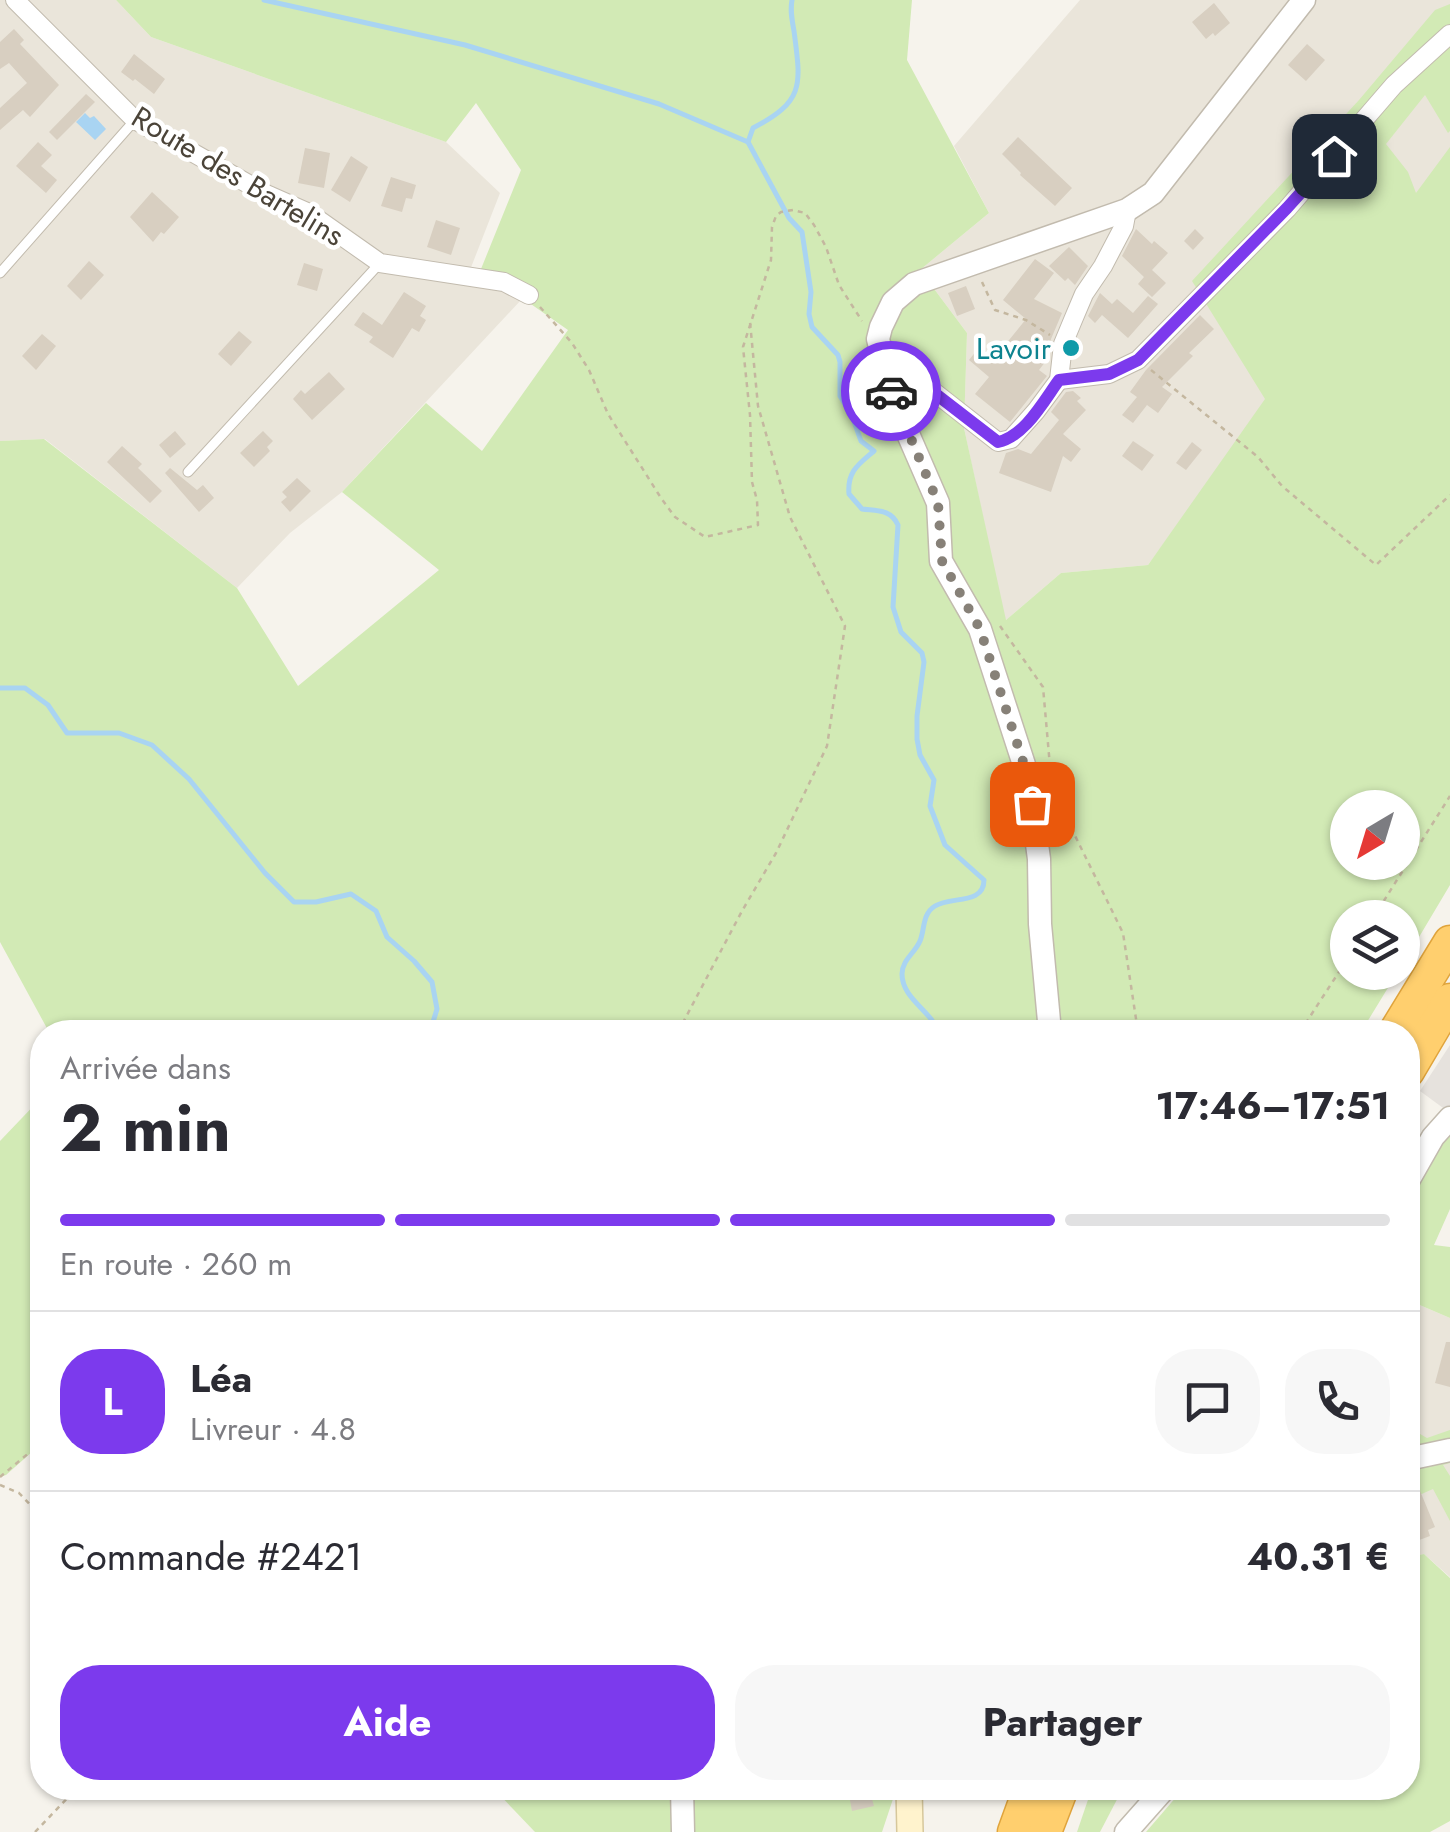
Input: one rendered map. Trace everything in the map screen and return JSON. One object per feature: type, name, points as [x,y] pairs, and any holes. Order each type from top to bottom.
[{"type":"highway","points":[[1401,1020],[1450,942]]},
{"type":"highway","points":[[1420,1051],[1450,1000]]},
{"type":"highway","points":[[1014,1832],[1026,1800]]},
{"type":"highway","points":[[1046,1832],[1058,1800]]},
{"type":"main road","points":[[909,1800],[910,1832]]},
{"type":"street","name":"Route des Bartelins","points":[[14,0],[135,120],[266,194],[309,213],[380,263],[504,282],[529,295]]},
{"type":"street","points":[[1049,1020],[1039,859],[1028,777],[980,629],[942,561],[938,503],[892,397],[878,339],[881,326],[894,302],[914,284],[1127,210],[1153,193],[1304,0]]},
{"type":"street","points":[[1059,380],[1109,374],[1138,360],[1287,208],[1394,85],[1450,34]]},
{"type":"street","points":[[886,368],[915,378],[998,442],[1012,439],[1059,380],[1063,344],[1084,294],[1104,266],[1124,226],[1127,210]]},
{"type":"street","points":[[1420,1158],[1450,1118]]},
{"type":"street","points":[[1420,1456],[1450,1450]]},
{"type":"street","points":[[683,1800],[684,1832]]},
{"type":"street","points":[[1126,1832],[1154,1800]]},
{"type":"lane","points":[[0,273],[135,120]]},
{"type":"lane","name":"Route des Bartelins","points":[[188,472],[380,263]]},
{"type":"path","points":[[529,295],[572,342],[608,414],[661,498],[675,517],[705,537],[758,525],[743,347],[771,260],[776,216],[793,210],[805,213],[826,247],[838,286],[862,322],[881,326]]},
{"type":"path","points":[[972,264],[995,310],[1026,320],[1063,344]]},
{"type":"path","points":[[684,1020],[776,854],[827,746],[846,626],[790,517],[758,406],[750,321]]},
{"type":"path","points":[[1138,360],[1258,458],[1282,486],[1376,565],[1450,495]]},
{"type":"path","points":[[990,617],[1043,687],[1052,790],[1123,933],[1136,1020]]},
{"type":"path","points":[[1384,900],[1450,796]]},
{"type":"path","points":[[1308,1020],[1330,986]]},
{"type":"path","points":[[0,1477],[30,1452]]},
{"type":"path","points":[[0,1485],[19,1493],[30,1504]]},
{"type":"path","points":[[35,1832],[66,1800]]},
{"type":"shaded area","points":[[0,0],[116,0],[151,37],[446,142],[500,193],[470,270],[521,300],[342,492],[290,533],[237,588],[45,439],[0,441]]},
{"type":"shaded area","points":[[1080,0],[1450,0],[1450,150],[1148,565],[1061,573],[1005,621],[964,428],[967,333],[920,270],[989,213],[954,146]]},
{"type":"shaded area","points":[[1450,1045],[1450,1113],[1420,1091]]},
{"type":"shaded area","points":[[1420,1305],[1450,1318],[1450,1577],[1420,1555]]},
{"type":"green space","points":[[116,0],[912,0],[907,60],[989,213],[920,270],[967,333],[964,428],[1006,620],[1061,573],[1148,565],[1265,399],[1192,281],[1359,100],[1435,10],[1450,4],[1450,131],[1425,95],[1386,144],[1408,172],[1416,193],[1450,147],[1450,885],[1420,935],[1420,900],[1330,900],[1330,990],[1387,990],[1368,1020],[42,1020],[0,942],[0,441],[44,439],[237,588],[298,686],[439,570],[342,492],[426,403],[482,451],[568,330],[481,269],[521,170],[476,103],[446,142],[151,37]]},
{"type":"green space","points":[[30,1110],[30,1454],[0,1477],[0,1141]]},
{"type":"green space","points":[[1450,1130],[1450,1209],[1434,1245],[1450,1247],[1450,1318],[1420,1305],[1420,1180]]},
{"type":"green space","points":[[1450,1430],[1450,1463],[1443,1465],[1450,1476],[1450,1521],[1433,1489],[1420,1495],[1420,1434],[1427,1438]]},
{"type":"green space","points":[[1424,1554],[1450,1578],[1450,1821],[1430,1832],[1146,1832],[1174,1800],[1420,1800],[1420,1555]]},
{"type":"green space","points":[[504,1800],[893,1800],[882,1832],[535,1832]]},
{"type":"green space","points":[[1088,1800],[1117,1800],[1100,1832],[1077,1832]]},
{"type":"water","points":[[85,113],[90,118],[94,116],[106,129],[95,140],[76,122]]},
{"type":"building","points":[[1214,3],[1230,23],[1206,39],[1192,22]]},
{"type":"building","points":[[14,29],[24,40],[20,44],[59,85],[30,117],[23,110],[0,130],[0,108],[27,83],[9,63],[0,69],[0,42]]},
{"type":"building","points":[[1307,44],[1325,60],[1306,81],[1288,65]]},
{"type":"building","points":[[134,54],[165,79],[154,94],[121,72]]},
{"type":"building","points":[[86,94],[95,102],[57,140],[49,132]]},
{"type":"building","points":[[1018,137],[1072,188],[1055,206],[1002,154]]},
{"type":"building","points":[[38,142],[52,155],[41,166],[57,180],[46,193],[16,166]]},
{"type":"building","points":[[305,148],[330,153],[324,188],[298,183]]},
{"type":"building","points":[[351,156],[368,167],[350,202],[331,190]]},
{"type":"building","points":[[391,177],[416,185],[402,212],[381,206]]},
{"type":"building","points":[[152,192],[179,217],[153,242],[130,217]]},
{"type":"building","points":[[436,220],[460,228],[451,255],[427,247]]},
{"type":"building","points":[[1136,229],[1168,253],[1152,270],[1166,283],[1152,297],[1138,284],[1144,277],[1122,256]]},
{"type":"building","points":[[1195,229],[1204,238],[1193,250],[1184,241]]},
{"type":"building","points":[[1069,247],[1088,266],[1075,285],[1049,266]]},
{"type":"building","points":[[1035,259],[1054,273],[1034,299],[1062,313],[1051,339],[1049,357],[1039,370],[1047,376],[1010,422],[975,394],[989,377],[969,360],[977,350],[985,357],[993,348],[1001,350],[1026,319],[1003,300]]},
{"type":"building","points":[[89,261],[104,275],[81,300],[67,286]]},
{"type":"building","points":[[304,263],[323,269],[317,291],[297,285]]},
{"type":"building","points":[[966,286],[975,309],[957,316],[948,293]]},
{"type":"building","points":[[404,292],[426,306],[420,316],[426,320],[419,332],[412,328],[393,358],[369,342],[373,337],[354,325],[363,312],[382,325]]},
{"type":"building","points":[[1100,293],[1112,304],[1117,299],[1133,313],[1148,296],[1158,304],[1128,338],[1102,315],[1095,323],[1088,316]]},
{"type":"building","points":[[1200,315],[1214,329],[1162,387],[1172,394],[1158,413],[1147,405],[1133,423],[1122,415],[1137,397],[1130,392]]},
{"type":"building","points":[[239,331],[252,342],[231,366],[218,354]]},
{"type":"building","points":[[42,334],[56,346],[36,370],[22,356]]},
{"type":"building","points":[[329,372],[345,389],[312,420],[293,399],[301,390],[305,394]]},
{"type":"building","points":[[1073,391],[1086,410],[1063,434],[1081,449],[1071,462],[1063,456],[1051,492],[999,473],[1006,453],[1018,449],[1031,454],[1059,420],[1051,412],[1066,392]]},
{"type":"building","points":[[175,431],[186,444],[170,458],[159,445]]},
{"type":"building","points":[[263,431],[273,441],[267,447],[270,451],[254,467],[240,453]]},
{"type":"building","points":[[1133,441],[1154,455],[1142,471],[1122,456]]},
{"type":"building","points":[[1192,442],[1202,450],[1186,470],[1176,463]]},
{"type":"building","points":[[122,446],[162,491],[150,503],[107,462]]},
{"type":"building","points":[[170,468],[197,490],[203,485],[214,498],[199,512],[165,473]]},
{"type":"building","points":[[297,478],[311,491],[290,512],[281,502],[287,497],[282,492]]},
{"type":"building","points":[[1446,1342],[1450,1342],[1450,1387],[1435,1383]]},
{"type":"building","points":[[1420,1491],[1435,1527],[1428,1530],[1430,1536],[1420,1540]]},
{"type":"building","points":[[850,1800],[872,1800],[874,1806],[852,1811]]},
{"type":"waterway","points":[[264,0],[465,45],[659,104],[748,142]]},
{"type":"waterway","points":[[792,0],[798,65],[796,90],[782,109],[753,128],[748,142],[789,218],[802,232],[812,327],[838,355],[840,396],[861,441],[874,451],[852,474],[849,494],[862,509],[887,513],[898,525],[893,607],[901,632],[922,653],[924,662],[917,739],[920,755],[934,780],[930,806],[945,845],[984,880],[983,888],[973,897],[931,909],[920,941],[906,961],[903,983],[931,1020]]},
{"type":"waterway","points":[[0,688],[25,688],[48,705],[67,733],[119,733],[152,745],[189,779],[265,873],[294,902],[316,902],[351,894],[376,911],[387,937],[432,982],[437,1009],[434,1020]]},
{"type":"way so far","points":[[891,391],[938,503],[942,561],[980,629],[1028,777],[1032,804]]},
{"type":"place","name":"Lavoir","points":[[1071,348]]},
{"type":"route","points":[[891,391],[886,368],[915,378],[998,442],[1012,439],[1059,380],[1109,374],[1138,360],[1334,156]]}]
